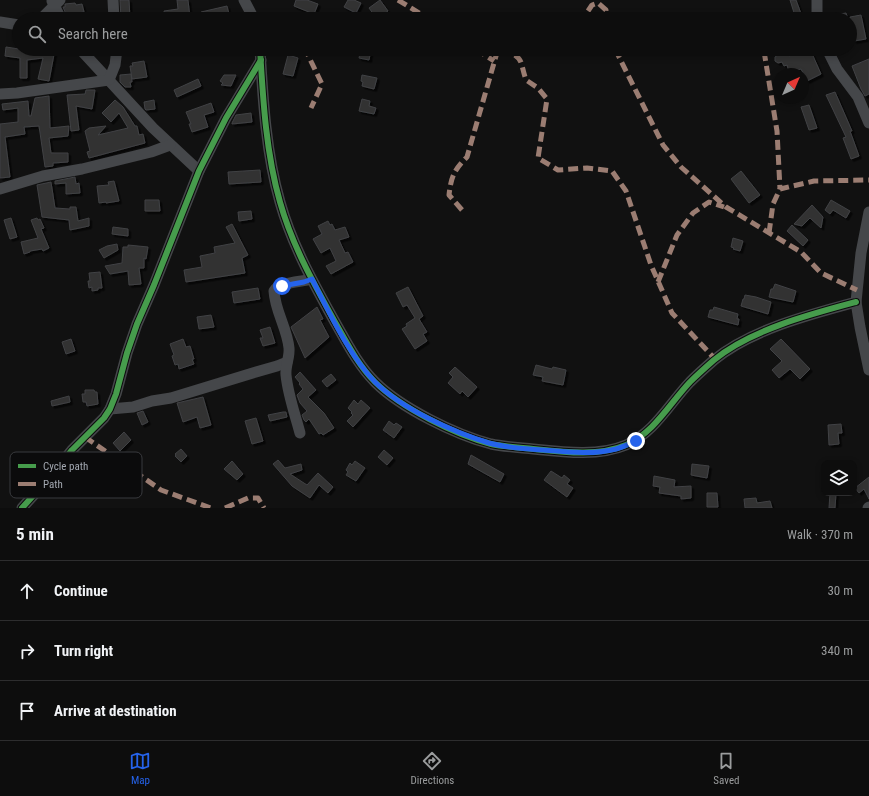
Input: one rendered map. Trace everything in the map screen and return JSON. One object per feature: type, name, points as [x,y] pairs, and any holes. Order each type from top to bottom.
[{"type":"street","points":[[113,0],[114,12]]},
{"type":"street","points":[[244,0],[250,12]]},
{"type":"street","points":[[817,0],[817,12]]},
{"type":"street","points":[[49,12],[55,1]]},
{"type":"street","points":[[55,1],[59,12]]},
{"type":"street","points":[[0,22],[12,24]]},
{"type":"street","points":[[87,56],[153,128],[199,171]]},
{"type":"street","points":[[109,80],[115,65],[116,56]]},
{"type":"street","points":[[70,452],[104,418],[110,409],[116,394],[126,353],[199,171],[259,56]]},
{"type":"street","points":[[260,56],[265,123],[272,167],[280,202],[293,239],[312,279],[349,347],[365,370],[376,382],[401,402],[467,435],[490,444],[515,448],[582,452],[615,449],[636,441],[648,432],[691,382],[732,347],[786,323],[856,302]]},
{"type":"street","points":[[830,56],[837,69],[858,97],[869,123]]},
{"type":"street","points":[[0,94],[109,80]]},
{"type":"street","points":[[0,189],[43,176],[82,169],[150,152],[170,145]]},
{"type":"street","points":[[869,212],[861,253],[856,302],[869,370]]},
{"type":"street","points":[[300,433],[286,376],[289,348],[278,311],[274,291],[278,287],[312,279]]},
{"type":"street","points":[[110,409],[133,407],[152,401],[171,398],[287,362]]},
{"type":"street","points":[[22,508],[31,498]]},
{"type":"building","points":[[120,0],[129,0],[130,12],[121,12]]},
{"type":"building","points":[[177,0],[188,0],[189,12],[164,12],[164,11],[178,9]]},
{"type":"building","points":[[296,0],[307,0],[318,4],[315,12],[309,12],[294,6]]},
{"type":"building","points":[[348,0],[354,0],[361,3],[356,12],[344,7]]},
{"type":"building","points":[[380,0],[388,11],[372,12],[369,8]]},
{"type":"building","points":[[790,0],[796,0],[800,12],[794,12]]},
{"type":"building","points":[[65,4],[82,4],[84,12],[65,12],[63,7],[65,7]]},
{"type":"building","points":[[227,6],[228,12],[201,12]]},
{"type":"building","points":[[861,15],[866,39],[857,40],[857,16]]},
{"type":"building","points":[[6,47],[12,48],[12,56],[54,56],[49,81],[38,79],[43,58],[27,60],[27,78],[20,78],[20,58],[5,56]]},
{"type":"building","points":[[288,56],[298,58],[293,76],[283,74]]},
{"type":"building","points":[[359,56],[370,56],[369,60],[359,58]]},
{"type":"building","points":[[776,56],[813,56],[821,74],[809,80],[809,68],[788,68],[787,65],[784,66],[782,62],[778,63],[775,61]]},
{"type":"building","points":[[869,59],[869,94],[865,96],[852,66]]},
{"type":"building","points":[[144,61],[147,77],[132,79],[130,66],[133,66],[132,63]]},
{"type":"building","points":[[131,74],[131,87],[125,87],[120,82],[120,75]]},
{"type":"building","points":[[224,75],[236,75],[231,86],[221,85],[223,83],[220,81]]},
{"type":"building","points":[[362,75],[377,78],[374,89],[362,86]]},
{"type":"building","points":[[198,79],[201,86],[177,97],[174,90]]},
{"type":"building","points":[[86,90],[95,90],[92,109],[76,106],[79,130],[71,131],[67,95],[85,94]]},
{"type":"building","points":[[835,92],[852,131],[850,131],[859,156],[851,159],[843,138],[846,137],[826,95]]},
{"type":"building","points":[[49,96],[50,128],[69,126],[68,136],[49,138],[51,153],[68,153],[68,162],[53,163],[53,166],[45,167],[39,126],[24,127],[25,134],[5,137],[10,177],[0,178],[0,124],[18,122],[18,108],[3,110],[2,104],[28,101],[29,116],[31,116],[35,98]]},
{"type":"building","points":[[362,99],[370,101],[369,106],[376,108],[374,114],[359,111]]},
{"type":"building","points":[[115,100],[123,107],[135,126],[137,126],[139,135],[143,134],[145,143],[89,158],[87,152],[90,151],[85,131],[89,128],[106,126],[98,135],[128,128],[119,113],[111,122],[102,113]]},
{"type":"building","points":[[154,100],[155,109],[146,110],[144,102]]},
{"type":"building","points":[[211,103],[214,112],[204,115],[208,127],[192,132],[189,124],[191,124],[186,112]]},
{"type":"building","points":[[809,105],[817,128],[809,130],[801,107]]},
{"type":"building","points":[[251,113],[252,122],[232,124],[236,115]]},
{"type":"building","points":[[260,170],[261,182],[229,184],[228,172]]},
{"type":"building","points":[[741,171],[760,195],[749,203],[731,179]]},
{"type":"building","points":[[75,177],[76,184],[79,183],[80,193],[66,194],[66,183],[55,184],[55,181]]},
{"type":"building","points":[[114,181],[119,201],[99,203],[97,186],[109,185],[108,182]]},
{"type":"building","points":[[51,182],[55,208],[70,209],[70,207],[76,207],[78,221],[89,218],[89,226],[70,230],[69,220],[42,217],[37,185]]},
{"type":"building","points":[[145,200],[159,200],[160,211],[145,211]]},
{"type":"building","points":[[831,200],[850,211],[846,218],[833,210],[830,214],[825,210]]},
{"type":"building","points":[[812,205],[823,217],[821,228],[810,218],[802,226],[794,224]]},
{"type":"building","points":[[251,211],[252,219],[239,221],[238,212]]},
{"type":"building","points":[[11,218],[17,237],[10,239],[4,220]]},
{"type":"building","points":[[37,218],[38,220],[40,219],[44,228],[41,229],[49,248],[43,251],[42,249],[30,251],[24,254],[21,242],[38,238],[31,220]]},
{"type":"building","points":[[328,221],[330,225],[332,224],[335,230],[345,227],[349,237],[339,240],[345,253],[348,252],[353,262],[331,274],[326,266],[336,261],[330,248],[321,253],[313,239],[322,234],[318,226]]},
{"type":"building","points":[[232,224],[248,255],[242,258],[245,273],[186,282],[184,270],[202,267],[200,256],[215,253],[214,247],[235,243],[226,227]]},
{"type":"building","points":[[792,225],[808,240],[803,246],[787,231]]},
{"type":"building","points":[[113,227],[128,229],[128,236],[112,234]]},
{"type":"building","points":[[733,238],[743,241],[740,251],[731,247]]},
{"type":"building","points":[[117,244],[118,250],[104,258],[99,250],[107,246]]},
{"type":"building","points":[[128,245],[148,247],[146,259],[144,258],[144,268],[139,268],[141,284],[129,285],[128,271],[110,274],[105,266],[122,263],[123,247],[128,247]]},
{"type":"building","points":[[100,272],[102,288],[92,291],[92,287],[89,288],[89,273]]},
{"type":"building","points":[[775,284],[796,291],[793,302],[769,297],[771,289],[773,289]]},
{"type":"building","points":[[408,287],[423,316],[419,319],[427,332],[423,334],[427,341],[415,349],[402,329],[407,326],[406,324],[415,318],[407,305],[403,307],[396,293]]},
{"type":"building","points":[[258,288],[260,299],[234,303],[232,292]]},
{"type":"building","points":[[745,295],[771,302],[768,314],[741,306]]},
{"type":"building","points":[[317,307],[323,319],[320,320],[329,337],[305,358],[291,327]]},
{"type":"building","points":[[714,307],[738,314],[738,325],[708,317],[710,310],[713,310]]},
{"type":"building","points":[[211,315],[214,327],[199,329],[197,317]]},
{"type":"building","points":[[270,327],[275,343],[263,346],[260,338],[263,338],[260,330]]},
{"type":"building","points":[[71,339],[75,351],[66,354],[62,342]]},
{"type":"building","points":[[183,339],[186,347],[190,346],[194,364],[179,369],[178,364],[175,365],[172,356],[174,355],[170,344]]},
{"type":"building","points":[[781,339],[810,369],[800,379],[790,369],[779,378],[772,370],[782,361],[770,349]]},
{"type":"building","points":[[536,365],[552,369],[553,367],[566,370],[563,385],[542,381],[543,377],[533,375]]},
{"type":"building","points":[[455,367],[477,387],[468,397],[462,391],[460,394],[448,383],[453,377],[449,373]]},
{"type":"building","points":[[300,372],[316,390],[308,397],[324,413],[334,428],[323,435],[321,433],[319,434],[309,419],[306,422],[302,415],[307,411],[300,403],[297,395],[303,389],[295,377]]},
{"type":"building","points":[[331,374],[336,380],[327,387],[322,381]]},
{"type":"building","points":[[85,390],[94,390],[97,392],[98,404],[87,406],[86,402],[83,402],[82,394],[85,394]]},
{"type":"building","points":[[69,396],[70,402],[52,406],[51,401]]},
{"type":"building","points":[[203,397],[211,425],[200,428],[197,417],[183,422],[177,403]]},
{"type":"building","points":[[354,400],[358,404],[361,400],[370,408],[353,427],[347,421],[353,415],[348,408]]},
{"type":"building","points":[[143,411],[148,422],[142,425],[137,413]]},
{"type":"building","points":[[286,412],[287,417],[270,421],[268,415]]},
{"type":"building","points":[[256,418],[263,441],[252,444],[245,421]]},
{"type":"building","points":[[389,421],[394,425],[396,423],[402,427],[394,438],[383,430]]},
{"type":"building","points":[[841,424],[842,433],[838,433],[839,444],[829,445],[828,425]]},
{"type":"building","points":[[124,432],[131,440],[120,451],[113,443]]},
{"type":"building","points":[[181,449],[187,456],[181,462],[175,454]]},
{"type":"building","points":[[384,450],[393,458],[387,465],[378,457]]},
{"type":"building","points":[[471,455],[504,474],[500,482],[468,464]]},
{"type":"building","points":[[278,460],[285,468],[301,464],[302,470],[290,474],[307,485],[318,473],[333,487],[328,493],[319,485],[310,498],[292,486],[273,464]]},
{"type":"building","points":[[232,461],[243,474],[237,480],[224,469]]},
{"type":"building","points":[[355,461],[365,468],[356,481],[346,475],[348,472],[346,470],[350,463],[352,465]]},
{"type":"building","points":[[692,464],[709,466],[707,478],[691,475]]},
{"type":"building","points":[[551,471],[562,478],[564,475],[570,480],[567,484],[573,488],[567,497],[544,480]]},
{"type":"building","points":[[654,476],[675,480],[674,487],[691,486],[691,498],[681,499],[681,496],[659,493],[660,487],[653,486]]},
{"type":"building","points":[[869,477],[869,499],[864,489],[859,493],[857,486]]},
{"type":"building","points":[[707,493],[717,493],[718,507],[707,507]]},
{"type":"building","points":[[830,496],[836,496],[835,508],[829,508]]},
{"type":"building","points":[[756,498],[757,503],[770,501],[772,508],[745,508],[744,499]]},
{"type":"marked path","points":[[398,0],[418,12]]},
{"type":"marked path","points":[[588,11],[592,5],[598,3],[606,10],[606,12]]},
{"type":"marked path","points":[[308,56],[322,84],[311,108]]},
{"type":"marked path","points":[[486,56],[494,61]]},
{"type":"marked path","points":[[462,210],[449,195],[451,183],[456,170],[467,157],[496,56]]},
{"type":"marked path","points":[[516,56],[520,60],[526,80],[538,88],[547,99],[538,158],[558,170],[587,168],[612,171],[626,191],[651,265],[672,313],[715,359]]},
{"type":"marked path","points":[[618,56],[663,145],[681,167],[726,207],[801,252],[821,273],[857,290]]},
{"type":"marked path","points":[[765,56],[777,131],[780,189]]},
{"type":"marked path","points":[[769,233],[773,204],[780,189],[814,181],[869,180]]},
{"type":"marked path","points":[[658,282],[677,235],[693,213],[709,202],[724,207]]},
{"type":"marked path","points":[[85,437],[107,452]]},
{"type":"marked path","points":[[142,477],[161,490],[211,508]]},
{"type":"marked path","points":[[225,508],[248,498],[258,498],[264,508]]},
{"type":"cycle path","points":[[260,56],[268,146],[275,183],[291,234],[312,279],[353,354],[375,382],[386,392],[414,411],[462,434],[495,445],[562,452],[601,451],[626,445],[645,433],[661,417],[690,382],[714,360],[729,349],[745,340],[782,324],[856,302]]},
{"type":"cycle path","points":[[70,452],[104,418],[110,409],[137,324],[199,171],[226,118],[261,60]]},
{"type":"cycle path","points":[[22,508],[31,498]]},
{"type":"route","points":[[282,286],[312,279],[349,347],[365,370],[376,382],[401,402],[420,413],[467,435],[490,444],[509,447],[534,450],[582,452],[615,449],[636,441]]}]
